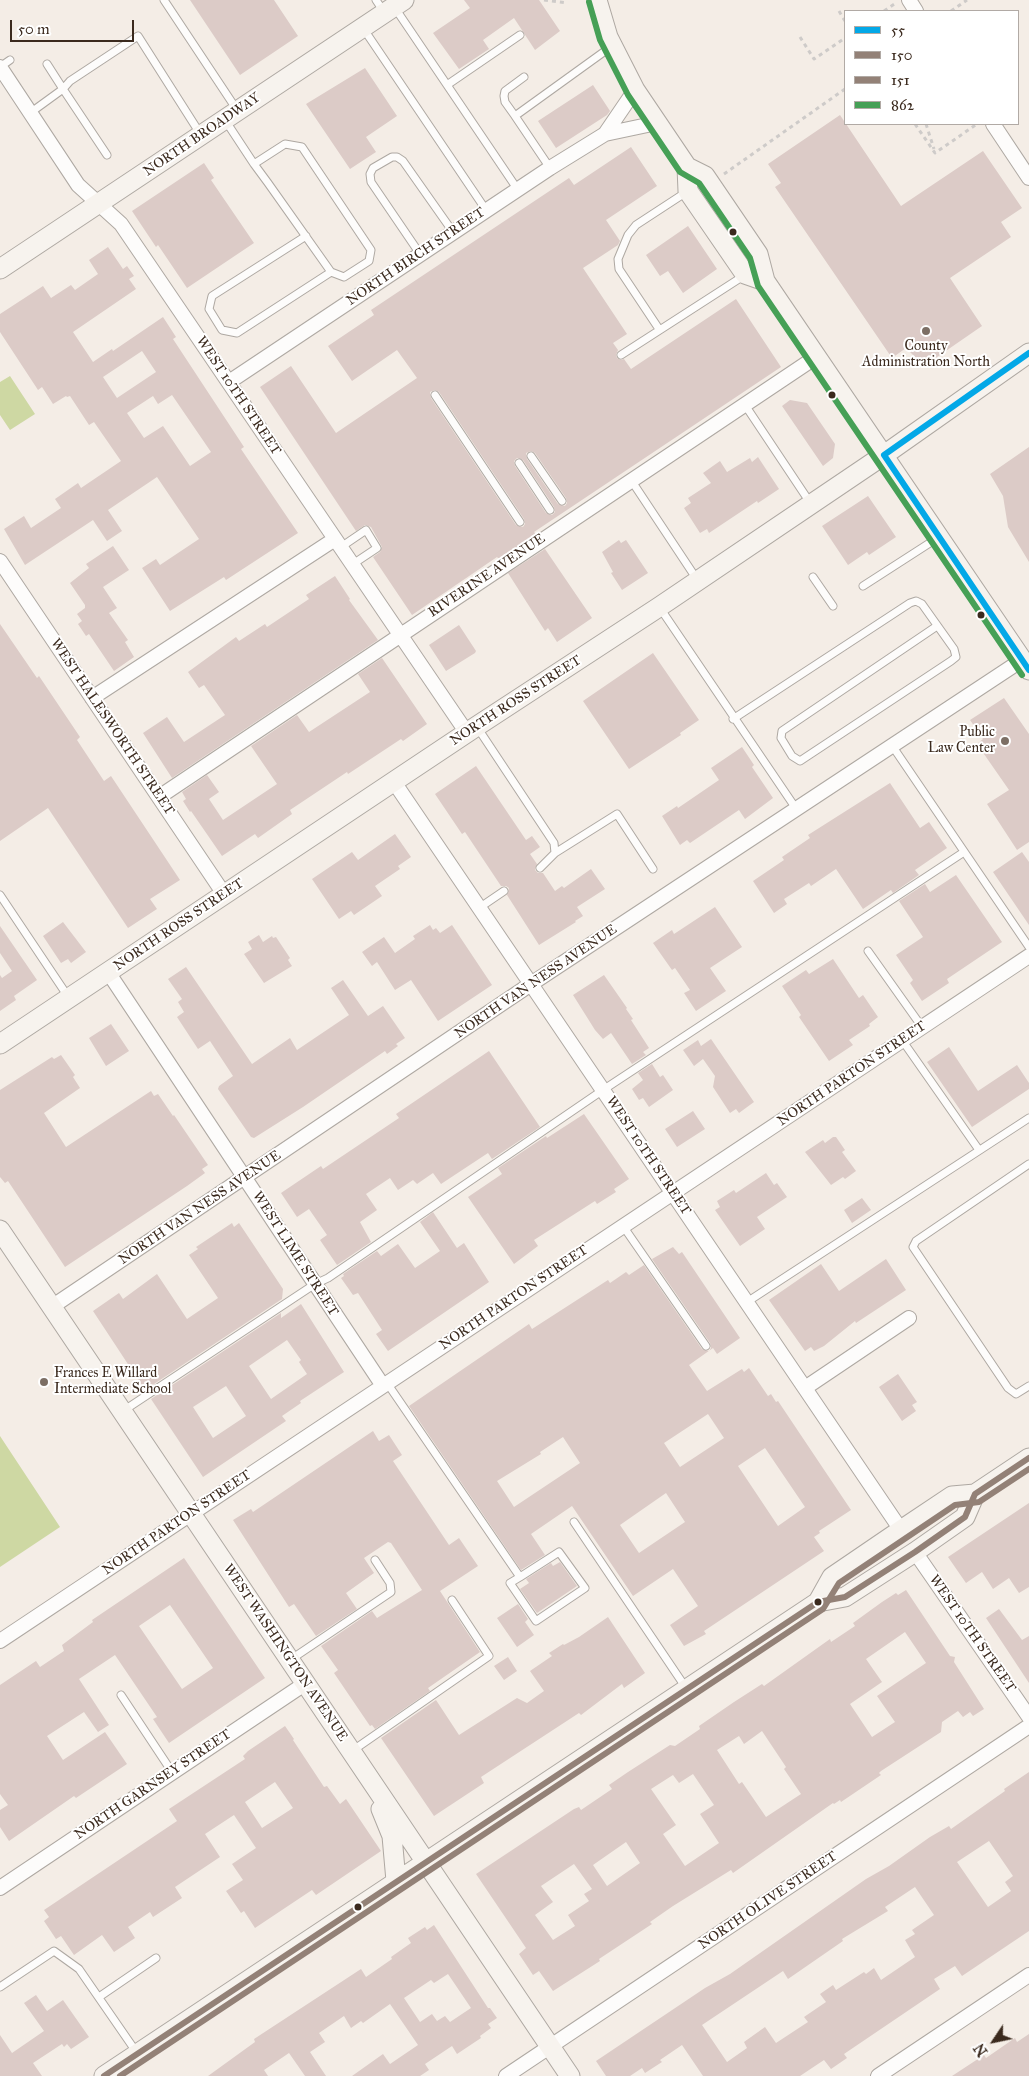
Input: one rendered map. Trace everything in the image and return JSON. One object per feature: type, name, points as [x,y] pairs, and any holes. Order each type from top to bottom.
[{"type":"main road","points":[[597,0],[612,46],[635,90],[688,167],[705,176],[729,210],[758,254],[765,280],[1026,665]]},
{"type":"main road","name":"NORTH BROADWAY","points":[[0,270],[363,27],[390,5]]},
{"type":"main road","points":[[688,167],[688,191],[745,274],[765,280]]},
{"type":"main road","name":"NORTH ROSS STREET","points":[[0,1044],[472,730],[660,608],[884,456],[1029,353]]},
{"type":"main road","name":"WEST WASHINGTON AVENUE","points":[[0,1230],[570,2076]]},
{"type":"main road","points":[[818,1602],[832,1577],[952,1496],[975,1494],[1029,1458]]},
{"type":"main road","points":[[104,2076],[818,1602],[844,1597],[915,1552],[966,1517],[975,1494]]},
{"type":"main road","points":[[370,1778],[392,1836],[396,1881]]},
{"type":"street","name":"WEST 10TH STREET","points":[[4,65],[30,113],[78,185],[121,224],[400,634],[472,730]]},
{"type":"street","name":"NORTH BIRCH STREET","points":[[605,134],[635,90]]},
{"type":"street","name":"NORTH BIRCH STREET","points":[[229,382],[486,210],[605,134],[658,123]]},
{"type":"street","points":[[993,125],[1029,178]]},
{"type":"street","name":"RIVERINE AVENUE","points":[[159,797],[816,357]]},
{"type":"street","points":[[92,698],[338,543]]},
{"type":"street","name":"WEST HALESWORTH STREET","points":[[0,560],[224,894]]},
{"type":"street","name":"NORTH VAN NESS AVENUE","points":[[52,1306],[531,984],[893,747],[1026,665]]},
{"type":"street","name":"WEST 10TH STREET","points":[[394,782],[902,1530]]},
{"type":"street","name":"NORTH PARTON STREET","points":[[0,1641],[1029,956]]},
{"type":"street","name":"WEST LIME STREET","points":[[108,972],[315,1284],[385,1384]]},
{"type":"street","points":[[805,1388],[909,1318]]},
{"type":"street","name":"WEST 10TH STREET","points":[[915,1552],[1029,1717]]},
{"type":"street","name":"NORTH GARNSEY STREET","points":[[0,1888],[306,1683]]},
{"type":"street","name":"NORTH OLIVE STREET","points":[[506,2076],[1029,1726]]},
{"type":"street","points":[[878,2076],[1029,1975]]},
{"type":"lane","points":[[164,0],[231,115],[254,164],[331,272],[344,277],[369,260],[371,250],[302,147],[285,144],[254,164]]},
{"type":"lane","points":[[390,5],[518,190]]},
{"type":"lane","points":[[363,27],[486,210]]},
{"type":"lane","points":[[447,85],[520,35]]},
{"type":"lane","points":[[30,113],[63,89],[70,81],[138,36],[201,136]]},
{"type":"lane","points":[[515,116],[612,46]]},
{"type":"lane","points":[[47,64],[107,155]]},
{"type":"lane","points":[[524,77],[505,91],[505,102],[550,168]]},
{"type":"lane","points":[[420,254],[371,182],[370,174],[373,168],[392,157],[397,157],[403,161],[453,232]]},
{"type":"lane","points":[[659,330],[619,269],[618,259],[628,235],[636,226],[688,191]]},
{"type":"lane","points":[[306,236],[212,296],[209,309],[222,330],[237,333],[331,272]]},
{"type":"lane","points":[[621,355],[745,274]]},
{"type":"lane","points":[[435,395],[520,522]]},
{"type":"lane","points":[[745,405],[811,504]]},
{"type":"lane","points":[[531,456],[562,501]]},
{"type":"lane","points":[[519,463],[550,510]]},
{"type":"lane","points":[[631,480],[698,581]]},
{"type":"lane","points":[[338,543],[366,530],[377,548],[353,564]]},
{"type":"lane","points":[[863,586],[939,537]]},
{"type":"lane","points":[[813,577],[833,606]]},
{"type":"lane","points":[[733,718],[910,603],[916,601],[922,604],[954,649],[956,657],[800,761],[792,756],[781,738],[782,731],[787,725],[937,626]]},
{"type":"lane","points":[[660,608],[733,718],[798,810]]},
{"type":"lane","points":[[472,730],[554,843],[556,853]]},
{"type":"lane","points":[[893,747],[1029,947]]},
{"type":"lane","points":[[540,868],[556,853],[617,814],[653,869]]},
{"type":"lane","points":[[123,1411],[315,1284],[328,1278],[603,1090],[964,852]]},
{"type":"lane","points":[[479,908],[504,891]]},
{"type":"lane","points":[[0,895],[69,998]]},
{"type":"lane","points":[[868,951],[922,1027]]},
{"type":"lane","points":[[902,1040],[979,1150]]},
{"type":"lane","points":[[747,1302],[1029,1118]]},
{"type":"lane","points":[[1029,1164],[916,1241],[913,1247],[1008,1388],[1016,1394],[1029,1386]]},
{"type":"lane","points":[[623,1226],[706,1346]]},
{"type":"lane","points":[[385,1384],[520,1577]]},
{"type":"lane","points":[[574,1522],[686,1689]]},
{"type":"lane","points":[[559,1552],[585,1588],[536,1621],[510,1583],[520,1577],[559,1552]]},
{"type":"lane","points":[[290,1660],[391,1592],[390,1583],[375,1560]]},
{"type":"lane","points":[[352,1752],[489,1656],[452,1600]]},
{"type":"lane","points":[[121,1695],[172,1772]]},
{"type":"lane","points":[[0,1987],[54,1951],[80,1969],[137,2053]]},
{"type":"lane","points":[[99,1997],[156,1958]]},
{"type":"path","points":[[544,0],[567,3]]},
{"type":"path","points":[[886,10],[901,0]]},
{"type":"path","points":[[952,10],[967,0]]},
{"type":"path","points":[[839,11],[844,19]]},
{"type":"path","points":[[800,37],[814,59],[844,39]]},
{"type":"path","points":[[724,174],[844,90]]},
{"type":"path","points":[[916,125],[934,153]]},
{"type":"path","points":[[926,125],[934,153]]},
{"type":"path","points":[[934,153],[976,125]]},
{"type":"green space","points":[[10,376],[35,414],[10,430],[0,415],[0,382]]},
{"type":"green space","points":[[0,1436],[60,1527],[0,1567]]},
{"type":"building","points":[[190,0],[274,0],[298,36],[240,75]]},
{"type":"building","points":[[464,0],[539,0],[560,31],[535,50],[514,18],[483,40],[489,49],[459,69],[433,33],[470,8]]},
{"type":"building","points":[[365,68],[397,116],[366,137],[376,152],[350,169],[306,104]]},
{"type":"building","points":[[593,85],[610,111],[607,115],[556,148],[538,121]]},
{"type":"building","points":[[840,115],[844,125],[847,125],[901,206],[983,151],[1022,208],[1001,222],[1011,237],[950,278],[982,326],[924,366],[906,348],[892,358],[775,187],[781,183],[768,164]]},
{"type":"building","points":[[631,147],[657,186],[606,220],[620,241],[618,245],[583,268],[627,334],[613,343],[618,350],[617,358],[624,359],[631,369],[736,299],[781,367],[534,532],[536,534],[499,559],[497,557],[412,615],[373,557],[380,552],[382,547],[371,527],[365,525],[356,531],[260,387],[291,366],[336,433],[417,378],[397,350],[352,381],[328,346],[374,315],[371,310],[569,178],[574,185]],"holes":[[[435,390],[439,392],[524,519],[525,524],[523,527],[516,525],[431,398],[430,392]],[[531,451],[535,453],[566,498],[567,503],[565,506],[558,504],[527,459],[526,453]],[[517,458],[523,460],[554,507],[555,512],[552,515],[546,513],[515,466],[514,461]]]},
{"type":"building","points":[[204,163],[214,178],[211,180],[254,243],[187,288],[132,211]]},
{"type":"building","points":[[688,226],[717,269],[683,293],[668,271],[660,276],[646,255]]},
{"type":"building","points":[[108,247],[123,269],[127,266],[134,276],[129,279],[136,289],[73,332],[93,362],[112,349],[113,351],[163,317],[176,337],[173,339],[244,447],[241,449],[298,533],[226,580],[224,577],[170,611],[142,568],[156,559],[160,565],[199,539],[157,477],[108,510],[122,531],[107,541],[93,520],[25,565],[4,529],[24,516],[31,528],[61,508],[55,499],[78,483],[81,488],[121,461],[94,422],[89,425],[70,396],[66,396],[53,404],[42,387],[38,390],[0,332],[0,314],[43,286],[51,298],[71,285],[75,290],[98,274],[89,260]],"holes":[[[142,351],[156,372],[117,398],[103,377]],[[172,395],[211,452],[190,466],[163,426],[144,438],[127,413],[153,396],[158,404]]]},
{"type":"building","points":[[790,400],[807,403],[835,444],[833,458],[823,466],[782,406]]},
{"type":"building","points":[[1029,447],[1029,562],[1008,527],[1003,496],[990,474]]},
{"type":"building","points":[[758,457],[779,489],[758,503],[757,501],[709,533],[707,529],[700,533],[684,508],[691,503],[688,498],[711,483],[703,473],[720,461],[727,472],[750,458],[752,462]]},
{"type":"building","points":[[868,496],[896,537],[869,555],[867,552],[848,565],[822,526]]},
{"type":"building","points":[[619,540],[621,543],[626,540],[648,573],[622,590],[611,573],[613,572],[602,552]]},
{"type":"building","points":[[113,546],[129,570],[103,587],[117,608],[109,613],[128,640],[125,642],[134,657],[114,671],[89,634],[86,636],[78,624],[82,621],[77,614],[85,608],[85,605],[70,583],[89,568],[86,564]]},
{"type":"building","points":[[545,549],[592,618],[557,642],[548,628],[545,631],[508,573]]},
{"type":"building","points":[[335,576],[349,600],[378,640],[172,778],[143,733],[167,717],[184,742],[225,715],[204,685],[199,688],[188,672],[236,637],[239,641],[265,624],[267,627],[309,599],[306,595]]},
{"type":"building","points":[[0,624],[37,678],[39,676],[80,737],[77,740],[104,781],[111,776],[180,880],[150,899],[157,909],[128,928],[48,808],[0,841]]},
{"type":"building","points":[[459,625],[476,651],[446,671],[429,645]]},
{"type":"building","points":[[653,653],[699,720],[680,733],[681,735],[629,769],[583,701]]},
{"type":"building","points":[[382,658],[427,724],[403,741],[401,739],[348,774],[347,772],[290,810],[292,814],[258,838],[255,834],[222,856],[183,801],[186,799],[182,792],[207,775],[219,792],[209,799],[223,820],[277,784],[251,746],[297,715],[309,732],[370,692],[358,674]]},
{"type":"building","points":[[1004,698],[1029,734],[1029,842],[1017,850],[987,804],[1009,790],[977,744],[983,739],[970,720]]},
{"type":"building","points":[[742,747],[754,765],[752,767],[773,798],[745,819],[739,810],[690,843],[687,840],[680,845],[662,816],[677,806],[678,808],[719,780],[711,768]]},
{"type":"building","points":[[476,766],[526,840],[532,836],[540,847],[530,854],[537,864],[535,870],[538,873],[543,873],[555,891],[562,886],[564,888],[591,869],[605,889],[577,907],[583,916],[576,922],[539,945],[507,895],[509,888],[501,886],[465,832],[462,834],[435,794]]},
{"type":"building","points":[[890,783],[920,828],[929,822],[947,848],[915,870],[919,875],[893,893],[891,890],[863,909],[836,869],[811,886],[809,883],[784,899],[787,904],[774,913],[753,881],[784,860],[782,857],[810,838],[808,835]]},
{"type":"building","points":[[395,834],[411,857],[398,866],[400,869],[375,886],[382,896],[354,915],[351,911],[339,919],[312,879],[352,852],[358,860]]},
{"type":"building","points":[[1022,852],[1029,862],[1029,925],[993,872]]},
{"type":"building","points":[[956,875],[1002,942],[947,979],[949,983],[922,1001],[910,983],[913,980],[896,955],[923,937],[899,901],[925,884],[930,892]]},
{"type":"building","points":[[715,907],[742,947],[710,968],[726,991],[696,1011],[684,993],[690,990],[675,968],[672,970],[653,943],[672,930],[674,934]]},
{"type":"building","points":[[63,922],[86,952],[71,963],[68,959],[61,963],[43,936]]},
{"type":"building","points":[[430,925],[433,930],[436,928],[440,933],[452,925],[492,985],[438,1021],[411,980],[395,990],[377,962],[372,966],[362,952],[384,937],[395,953],[415,939],[413,936]]},
{"type":"building","points":[[0,926],[37,980],[14,996],[16,1000],[0,1011],[0,975],[2,978],[12,971],[0,953]]},
{"type":"building","points":[[259,935],[263,942],[272,936],[273,938],[276,937],[290,958],[288,960],[292,966],[264,983],[244,954],[252,949],[248,942]]},
{"type":"building","points":[[833,959],[859,998],[863,995],[878,1017],[869,1024],[870,1026],[849,1040],[853,1045],[829,1061],[799,1017],[801,1015],[782,986],[806,970],[809,974]]},
{"type":"building","points":[[186,967],[252,1064],[290,1038],[297,1050],[349,1015],[331,988],[343,980],[368,1016],[383,1006],[405,1038],[387,1054],[385,1051],[254,1138],[251,1137],[218,1089],[219,1086],[233,1076],[210,1041],[198,1049],[177,1017],[184,1012],[178,1002],[182,999],[168,979]]},
{"type":"building","points":[[604,975],[627,1008],[633,1019],[631,1020],[649,1048],[643,1052],[646,1055],[632,1064],[611,1033],[603,1039],[595,1030],[573,995]]},
{"type":"building","points":[[111,1024],[129,1051],[106,1066],[89,1038]]},
{"type":"building","points":[[711,1039],[754,1102],[739,1113],[736,1109],[730,1113],[713,1087],[715,1076],[703,1059],[694,1066],[683,1050],[698,1040],[701,1046]]},
{"type":"building","points":[[949,1047],[978,1091],[1017,1065],[1029,1083],[1029,1089],[972,1127],[927,1062]]},
{"type":"building","points":[[489,1051],[540,1127],[492,1159],[488,1153],[441,1184],[433,1173],[417,1184],[413,1180],[398,1190],[390,1178],[366,1194],[377,1210],[360,1222],[371,1242],[337,1265],[320,1240],[327,1235],[309,1209],[297,1217],[281,1193],[321,1166],[323,1169],[399,1118],[396,1114]]},
{"type":"building","points":[[61,1055],[75,1075],[73,1077],[80,1088],[44,1113],[66,1147],[151,1091],[154,1096],[158,1094],[208,1165],[202,1169],[205,1173],[187,1186],[65,1267],[8,1181],[5,1183],[0,1177],[0,1090],[52,1057],[54,1059]]},
{"type":"building","points":[[652,1064],[660,1077],[663,1075],[673,1090],[649,1107],[643,1098],[639,1100],[632,1089],[643,1080],[638,1073]]},
{"type":"building","points":[[693,1111],[705,1129],[677,1147],[665,1129]]},
{"type":"building","points":[[584,1114],[629,1179],[614,1189],[616,1192],[597,1204],[595,1201],[534,1240],[538,1246],[514,1264],[468,1197],[502,1174],[498,1168],[546,1136],[547,1138]]},
{"type":"building","points":[[836,1137],[845,1150],[842,1152],[856,1171],[845,1179],[843,1177],[831,1185],[805,1152],[823,1140],[825,1143]]},
{"type":"building","points":[[766,1173],[774,1185],[777,1183],[787,1197],[757,1217],[765,1229],[740,1246],[715,1210],[720,1207],[717,1201],[734,1190],[736,1193]]},
{"type":"building","points":[[862,1198],[871,1210],[852,1223],[844,1210]]},
{"type":"building","points":[[433,1212],[457,1248],[464,1243],[489,1282],[388,1351],[376,1334],[382,1330],[358,1293],[353,1295],[341,1278],[344,1276],[343,1274],[377,1251],[381,1256],[398,1244],[415,1268],[440,1251],[420,1222]]},
{"type":"building","points":[[232,1223],[234,1227],[239,1223],[283,1289],[282,1299],[145,1390],[93,1311],[119,1293],[123,1299],[157,1274],[187,1319],[218,1298],[189,1255],[198,1249],[196,1247]]},
{"type":"building","points":[[673,1247],[679,1254],[682,1252],[740,1338],[717,1354],[713,1348],[709,1351],[711,1348],[710,1343],[652,1259]]},
{"type":"building","points":[[886,1259],[906,1290],[856,1323],[855,1321],[824,1346],[814,1351],[811,1347],[805,1351],[769,1300],[821,1264],[839,1291]]},
{"type":"building","points":[[644,1265],[702,1349],[709,1351],[689,1365],[707,1391],[742,1369],[744,1372],[749,1368],[768,1396],[771,1394],[776,1402],[778,1401],[851,1510],[819,1531],[820,1533],[814,1537],[824,1551],[704,1631],[706,1634],[684,1646],[670,1625],[698,1606],[673,1569],[633,1596],[572,1506],[531,1534],[545,1555],[521,1570],[409,1406],[529,1324],[532,1329],[608,1280],[610,1283],[626,1272],[629,1275]],"holes":[[[708,1414],[724,1438],[680,1467],[664,1443]],[[563,1437],[580,1463],[514,1507],[497,1481],[541,1454],[540,1452]],[[765,1448],[805,1507],[778,1526],[738,1466]],[[666,1493],[685,1522],[639,1553],[620,1525]]]},
{"type":"building","points":[[301,1304],[344,1372],[300,1401],[301,1403],[282,1416],[286,1421],[203,1477],[151,1399],[281,1313],[281,1318]],"holes":[[[287,1340],[301,1360],[299,1362],[307,1374],[271,1399],[249,1366]],[[226,1386],[246,1416],[213,1438],[193,1407]]]},
{"type":"building","points":[[898,1374],[917,1402],[912,1405],[916,1411],[902,1421],[879,1387]]},
{"type":"building","points":[[373,1431],[379,1441],[389,1435],[402,1455],[393,1461],[449,1545],[459,1538],[478,1566],[440,1591],[480,1652],[428,1688],[430,1691],[375,1729],[372,1725],[370,1726],[334,1673],[338,1670],[321,1646],[372,1611],[377,1618],[422,1590],[391,1543],[388,1542],[364,1558],[374,1573],[346,1593],[357,1609],[316,1636],[294,1604],[289,1607],[233,1520],[251,1509],[253,1512]]},
{"type":"building","points":[[1029,1503],[1029,1587],[1019,1593],[1009,1578],[993,1589],[982,1572],[966,1583],[948,1557]]},
{"type":"building","points":[[184,1558],[265,1678],[169,1743],[153,1719],[157,1717],[115,1655],[79,1679],[109,1725],[98,1732],[84,1712],[47,1736],[63,1760],[105,1732],[127,1764],[76,1798],[74,1796],[9,1841],[0,1827],[0,1810],[8,1805],[0,1794],[0,1685],[36,1661],[40,1667],[64,1651],[62,1645],[93,1622],[92,1620]],"holes":[[[170,1605],[213,1668],[182,1689],[139,1626]]]},
{"type":"building","points":[[560,1562],[577,1586],[537,1613],[520,1589],[529,1583],[526,1579],[551,1563],[553,1566]]},
{"type":"building","points":[[906,1590],[950,1656],[955,1657],[954,1662],[984,1709],[973,1716],[970,1712],[963,1717],[958,1711],[942,1722],[941,1732],[881,1771],[879,1773],[881,1775],[841,1802],[840,1800],[833,1803],[733,1873],[731,1870],[673,1906],[650,1922],[652,1924],[599,1959],[600,1961],[553,1991],[539,1971],[533,1975],[519,1954],[526,1948],[476,1874],[574,1809],[579,1807],[581,1810],[612,1789],[609,1785],[628,1772],[670,1745],[675,1746],[700,1729],[699,1726],[734,1702],[762,1684],[764,1686],[830,1639],[831,1642],[855,1626],[853,1623],[882,1602],[896,1593],[898,1595]],"holes":[[[905,1632],[926,1663],[877,1696],[895,1722],[872,1737],[850,1704],[882,1682],[866,1659]],[[762,1731],[801,1794],[766,1817],[742,1782],[739,1784],[717,1750],[739,1736],[744,1744]],[[693,1774],[714,1805],[700,1814],[719,1843],[685,1866],[663,1834],[676,1825],[651,1789],[673,1775],[679,1783]],[[626,1842],[640,1863],[607,1886],[593,1865]],[[574,1864],[592,1889],[584,1894],[589,1901],[568,1915],[575,1926],[553,1940],[535,1915],[553,1902],[541,1886]]]},
{"type":"building","points":[[518,1604],[528,1619],[525,1622],[534,1635],[517,1647],[497,1618]]},
{"type":"building","points":[[999,1609],[1022,1640],[1029,1636],[1029,1683],[986,1618]]},
{"type":"building","points":[[608,1617],[645,1673],[624,1688],[622,1684],[581,1715],[579,1713],[481,1777],[484,1783],[434,1816],[381,1738],[436,1700],[459,1735],[517,1698],[527,1703],[544,1691],[530,1671],[552,1656],[549,1653],[579,1637]]},
{"type":"building","points":[[508,1657],[517,1671],[504,1680],[494,1666]]},
{"type":"building","points":[[285,1726],[324,1787],[327,1786],[340,1804],[346,1799],[381,1851],[316,1895],[312,1890],[255,1928],[244,1911],[241,1913],[226,1891],[243,1880],[232,1864],[256,1848],[234,1815],[205,1834],[220,1857],[175,1887],[182,1898],[153,1917],[150,1912],[128,1927],[135,1938],[114,1952],[102,1935],[74,1955],[61,1936],[56,1939],[44,1921],[49,1917],[44,1910],[177,1821],[169,1809],[245,1759],[243,1756]],"holes":[[[275,1782],[293,1808],[262,1828],[245,1802]]]},
{"type":"building","points":[[1029,1772],[1029,1931],[962,1976],[955,1966],[934,1979],[940,1989],[844,2054],[847,2058],[831,2069],[824,2060],[800,2076],[703,2076],[682,2045],[645,2073],[642,2068],[630,2076],[606,2076],[596,2061],[705,1988],[730,1974],[866,1879],[889,1866],[930,1837],[949,1826],[951,1829],[1005,1791],[1004,1789]],"holes":[[[989,1841],[1013,1876],[1005,1882],[1011,1891],[988,1907],[957,1862]],[[915,1887],[934,1915],[912,1930],[915,1934],[905,1940],[915,1957],[881,1980],[874,1968],[866,1974],[864,1972],[836,1990],[833,1985],[820,1994],[826,2002],[804,2017],[808,2022],[776,2043],[765,2027],[744,2042],[747,2048],[727,2062],[702,2025],[783,1971],[788,1979],[843,1941],[842,1939],[888,1911],[885,1907]]]},
{"type":"building","points":[[434,1925],[488,2008],[497,2018],[488,2024],[491,2028],[480,2036],[481,2038],[457,2054],[452,2046],[425,2064],[429,2070],[420,2076],[352,2076],[383,2054],[390,2064],[418,2045],[390,2004],[363,2023],[361,2021],[351,2028],[344,2016],[319,2033],[325,2042],[310,2052],[326,2076],[305,2076],[289,2053],[264,2070],[268,2076],[208,2076],[255,2042],[254,2039],[361,1969],[366,1977],[411,1943],[408,1938],[425,1927],[427,1930]],"holes":[[[448,1974],[471,2008],[450,2022],[445,2016],[437,2021],[432,2014],[420,2022],[404,1998],[431,1980],[434,1983]]]},
{"type":"building","points":[[36,1995],[47,2011],[63,2000],[89,2037],[71,2049],[67,2044],[64,2047],[62,2044],[33,2063],[42,2076],[0,2076],[0,2035],[12,2053],[44,2031],[24,2003]]},
{"type":"building","points":[[1029,2034],[1029,2076],[952,2076],[984,2055],[986,2058],[1015,2038],[1017,2042]]},
{"type":"transit line","name":"862","points":[[589,2],[600,40],[628,95],[680,172],[699,183],[750,258],[758,286],[1022,675]]},
{"type":"transit line","name":"55","points":[[884,455],[1029,353]]},
{"type":"transit line","name":"55","points":[[884,455],[1029,670]]},
{"type":"transit line","name":"150","points":[[104,2076],[818,1602],[845,1597],[915,1552],[965,1517],[975,1494],[1029,1458]]},
{"type":"transit line","name":"151","points":[[120,2076],[823,1609],[839,1583],[955,1505],[979,1502],[1029,1469]]},
{"type":"place","name":"County Administration North","points":[[926,331]]},
{"type":"place","name":"Public Law Center","points":[[1005,741]]},
{"type":"place","name":"Frances E Willard Intermediate School","points":[[44,1382]]}]
